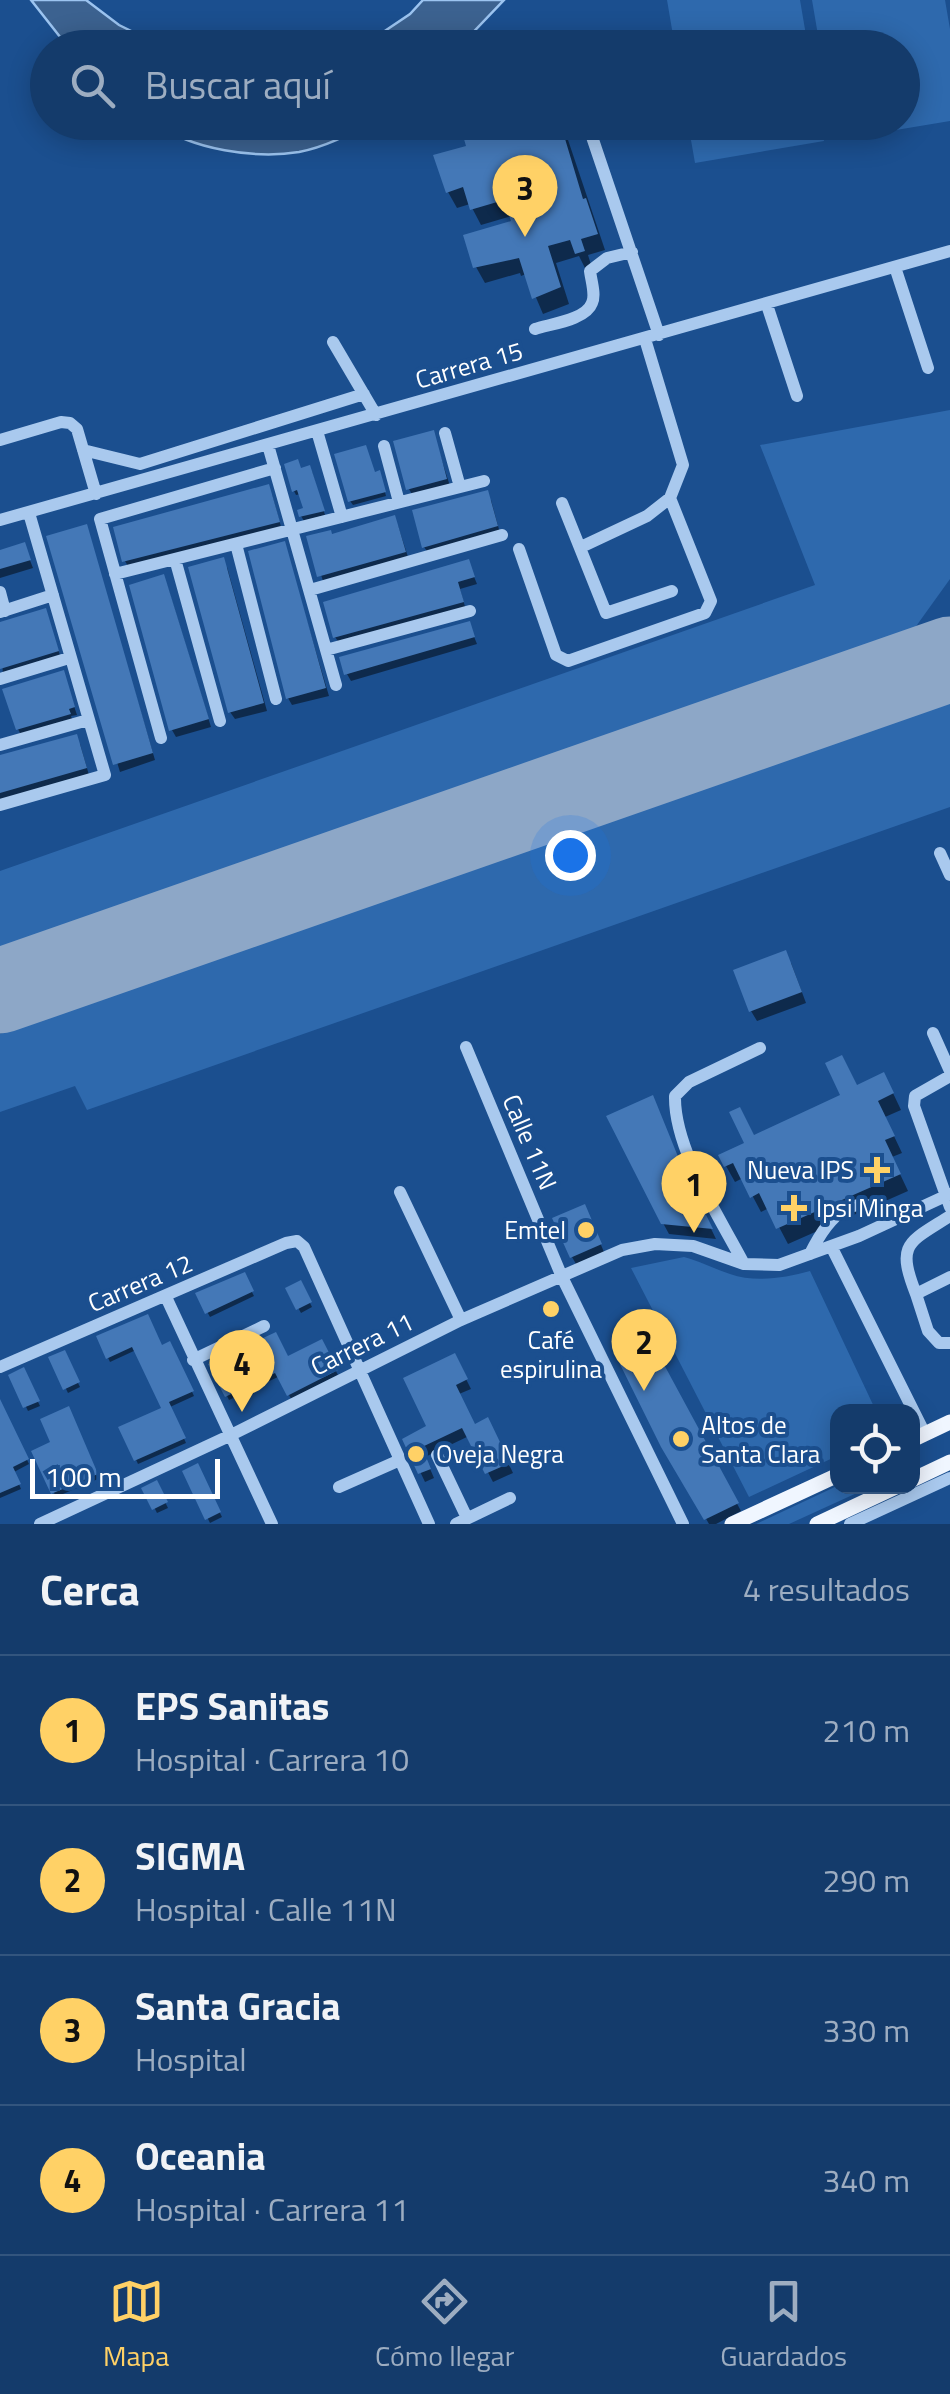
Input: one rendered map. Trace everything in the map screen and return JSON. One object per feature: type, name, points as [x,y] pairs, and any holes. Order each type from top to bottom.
[{"type":"main road","points":[[920,1437],[950,1422]]},
{"type":"main road","points":[[920,1476],[950,1462]]},
{"type":"main road","points":[[732,1524],[830,1479]]},
{"type":"main road","points":[[817,1524],[881,1494]]},
{"type":"street","points":[[593,140],[659,335]]},
{"type":"street","name":"Carrera 15","points":[[0,520],[768,305],[950,250]]},
{"type":"street","points":[[535,329],[578,316],[590,308],[594,300],[590,271],[607,258],[632,252]]},
{"type":"street","points":[[895,267],[928,368]]},
{"type":"street","points":[[768,305],[797,396]]},
{"type":"street","points":[[581,548],[647,516],[670,498],[683,465],[645,339]]},
{"type":"street","points":[[333,342],[376,415]]},
{"type":"street","points":[[83,450],[140,464],[364,394]]},
{"type":"street","points":[[0,440],[65,422],[77,430],[96,494]]},
{"type":"street","points":[[318,432],[342,517]]},
{"type":"street","points":[[444,433],[460,487]]},
{"type":"street","points":[[268,445],[336,686]]},
{"type":"street","points":[[384,446],[399,502]]},
{"type":"street","points":[[162,738],[100,519],[276,468]]},
{"type":"street","points":[[116,574],[484,481]]},
{"type":"street","points":[[519,548],[556,655],[568,660],[705,614],[709,608],[711,601],[670,498]]},
{"type":"street","points":[[562,503],[606,613],[672,591]]},
{"type":"street","points":[[0,805],[105,774],[29,513]]},
{"type":"street","points":[[310,590],[502,535]]},
{"type":"street","points":[[236,544],[276,699]]},
{"type":"street","points":[[175,559],[220,721]]},
{"type":"street","points":[[0,592],[3,612],[52,595]]},
{"type":"street","points":[[326,650],[470,611]]},
{"type":"street","points":[[0,679],[69,658]]},
{"type":"street","points":[[0,745],[88,720]]},
{"type":"street","points":[[940,853],[950,875]]},
{"type":"street","points":[[760,1048],[689,1082],[675,1096],[675,1114],[688,1155],[744,1264],[778,1265],[949,1199],[914,1106],[916,1096],[950,1073],[933,1033]]},
{"type":"street","name":"Calle 11N","points":[[466,1047],[562,1277],[682,1524]]},
{"type":"street","points":[[400,1192],[461,1320]]},
{"type":"street","points":[[810,1254],[828,1220],[856,1206],[870,1205],[898,1218]]},
{"type":"street","points":[[950,1216],[912,1240],[905,1256],[928,1331],[939,1342],[950,1343]]},
{"type":"street","name":"Carrera 12","points":[[0,1367],[297,1241],[304,1247],[358,1370]]},
{"type":"street","name":"Carrera 11","points":[[40,1524],[229,1436],[461,1320],[622,1250],[655,1244],[693,1246],[744,1264]]},
{"type":"street","points":[[831,1246],[904,1404]]},
{"type":"street","points":[[916,1294],[950,1276]]},
{"type":"street","points":[[166,1298],[272,1524]]},
{"type":"street","points":[[194,1360],[264,1326]]},
{"type":"street","points":[[358,1370],[429,1524]]},
{"type":"street","points":[[437,1454],[462,1521],[510,1498]]},
{"type":"street","points":[[339,1487],[400,1460]]},
{"type":"street","points":[[850,1524],[950,1478]]},
{"type":"shaded area","points":[[31,0],[86,0],[129,30],[55,30]]},
{"type":"shaded area","points":[[423,0],[504,0],[475,30],[386,30]]},
{"type":"shaded area","points":[[667,0],[800,0],[805,30],[672,30]]},
{"type":"shaded area","points":[[812,0],[945,0],[950,29],[950,121],[920,126],[920,30],[817,30]]},
{"type":"shaded area","points":[[187,140],[336,140],[282,154],[205,146]]},
{"type":"shaded area","points":[[691,140],[824,140],[824,141],[695,163]]},
{"type":"shaded area","points":[[950,410],[950,579],[904,643],[0,959],[0,871],[815,585],[760,445]]},
{"type":"shaded area","points":[[950,696],[950,807],[87,1110],[75,1086],[0,1112],[0,1034]]},
{"type":"shaded area","points":[[684,1257],[749,1278],[810,1271],[873,1404],[830,1404],[830,1459],[749,1497],[631,1268]]},
{"type":"shaded area","points":[[830,1489],[830,1494],[855,1494],[789,1524],[756,1524]]},
{"type":"building","points":[[464,140],[565,140],[598,234],[581,239],[585,251],[575,254],[570,240],[548,246],[561,287],[532,299],[519,258],[473,268],[463,235],[511,221],[504,200],[470,210],[463,187],[446,193],[433,155],[466,146]]},
{"type":"building","points":[[434,430],[447,479],[406,490],[393,441]]},
{"type":"building","points":[[366,445],[375,472],[380,470],[386,492],[348,502],[334,454]]},
{"type":"building","points":[[298,459],[301,468],[310,465],[325,511],[299,517],[297,510],[303,508],[297,490],[292,492],[284,464]]},
{"type":"building","points":[[269,484],[280,522],[122,562],[113,527]]},
{"type":"building","points":[[488,490],[498,526],[422,548],[412,510]]},
{"type":"building","points":[[395,515],[406,552],[317,577],[306,536],[331,530],[332,534]]},
{"type":"building","points":[[87,524],[153,753],[113,765],[46,536]]},
{"type":"building","points":[[285,541],[326,688],[286,699],[248,551]]},
{"type":"building","points":[[25,542],[31,560],[0,569],[0,550]]},
{"type":"building","points":[[224,557],[264,703],[228,713],[188,567]]},
{"type":"building","points":[[469,559],[475,577],[458,582],[464,602],[333,638],[323,602]]},
{"type":"building","points":[[164,574],[209,719],[169,731],[129,585]]},
{"type":"building","points":[[46,608],[59,651],[0,669],[0,622]]},
{"type":"building","points":[[470,621],[475,637],[344,675],[339,657]]},
{"type":"building","points":[[64,670],[75,707],[69,709],[71,714],[16,730],[2,689]]},
{"type":"building","points":[[77,734],[87,768],[0,793],[0,755]]},
{"type":"building","points":[[786,950],[802,992],[749,1012],[733,970]]},
{"type":"building","name":"Nueva IPS","points":[[842,1055],[857,1085],[884,1072],[894,1093],[878,1101],[895,1136],[885,1140],[901,1174],[776,1229],[759,1193],[750,1198],[733,1163],[724,1167],[718,1155],[744,1143],[729,1112],[740,1107],[754,1135],[840,1095],[825,1063]]},
{"type":"building","points":[[653,1095],[713,1229],[661,1224],[606,1116]]},
{"type":"building","name":"Emtel","points":[[585,1204],[602,1244],[570,1258],[552,1218]]},
{"type":"building","points":[[245,1272],[254,1291],[205,1314],[195,1293]]},
{"type":"building","points":[[301,1280],[312,1302],[296,1310],[285,1288]]},
{"type":"building","points":[[148,1314],[162,1345],[170,1341],[194,1391],[169,1402],[186,1438],[134,1461],[118,1427],[161,1408],[132,1347],[106,1359],[96,1336]]},
{"type":"building","points":[[276,1332],[288,1356],[322,1339],[338,1370],[287,1396],[275,1373],[225,1397],[208,1364]]},
{"type":"building","points":[[648,1335],[739,1503],[704,1520],[661,1447],[613,1350]]},
{"type":"building","points":[[65,1350],[80,1382],[63,1390],[48,1357]]},
{"type":"building","points":[[455,1353],[468,1379],[456,1385],[475,1424],[488,1417],[510,1463],[485,1474],[462,1428],[422,1447],[431,1469],[418,1474],[402,1439],[426,1426],[403,1378]]},
{"type":"building","points":[[24,1367],[40,1401],[23,1408],[8,1375]]},
{"type":"building","points":[[0,1399],[29,1459],[13,1467],[21,1484],[0,1493]]},
{"type":"building","points":[[69,1406],[98,1474],[51,1494],[31,1451],[50,1442],[40,1419]]},
{"type":"building","points":[[198,1463],[221,1512],[205,1520],[182,1471]]},
{"type":"building","points":[[157,1480],[168,1502],[152,1510],[141,1488]]},
{"type":"runway","points":[[0,991],[950,659]]},
{"type":"place","name":"Santa Gracia","points":[[525,237]]},
{"type":"place","name":"Nueva IPS","points":[[877,1170]]},
{"type":"place","name":"Ipsi Minga","points":[[794,1208]]},
{"type":"place","name":"Emtel","points":[[586,1230]]},
{"type":"place","name":"EPS Sanitas","points":[[694,1233]]},
{"type":"place","name":"Café espirulina","points":[[551,1309]]},
{"type":"place","name":"SIGMA","points":[[644,1391]]},
{"type":"place","name":"Oceania","points":[[242,1412]]},
{"type":"place","name":"Altos de Santa Clara","points":[[681,1439]]},
{"type":"place","name":"Oveja Negra","points":[[416,1454]]}]
